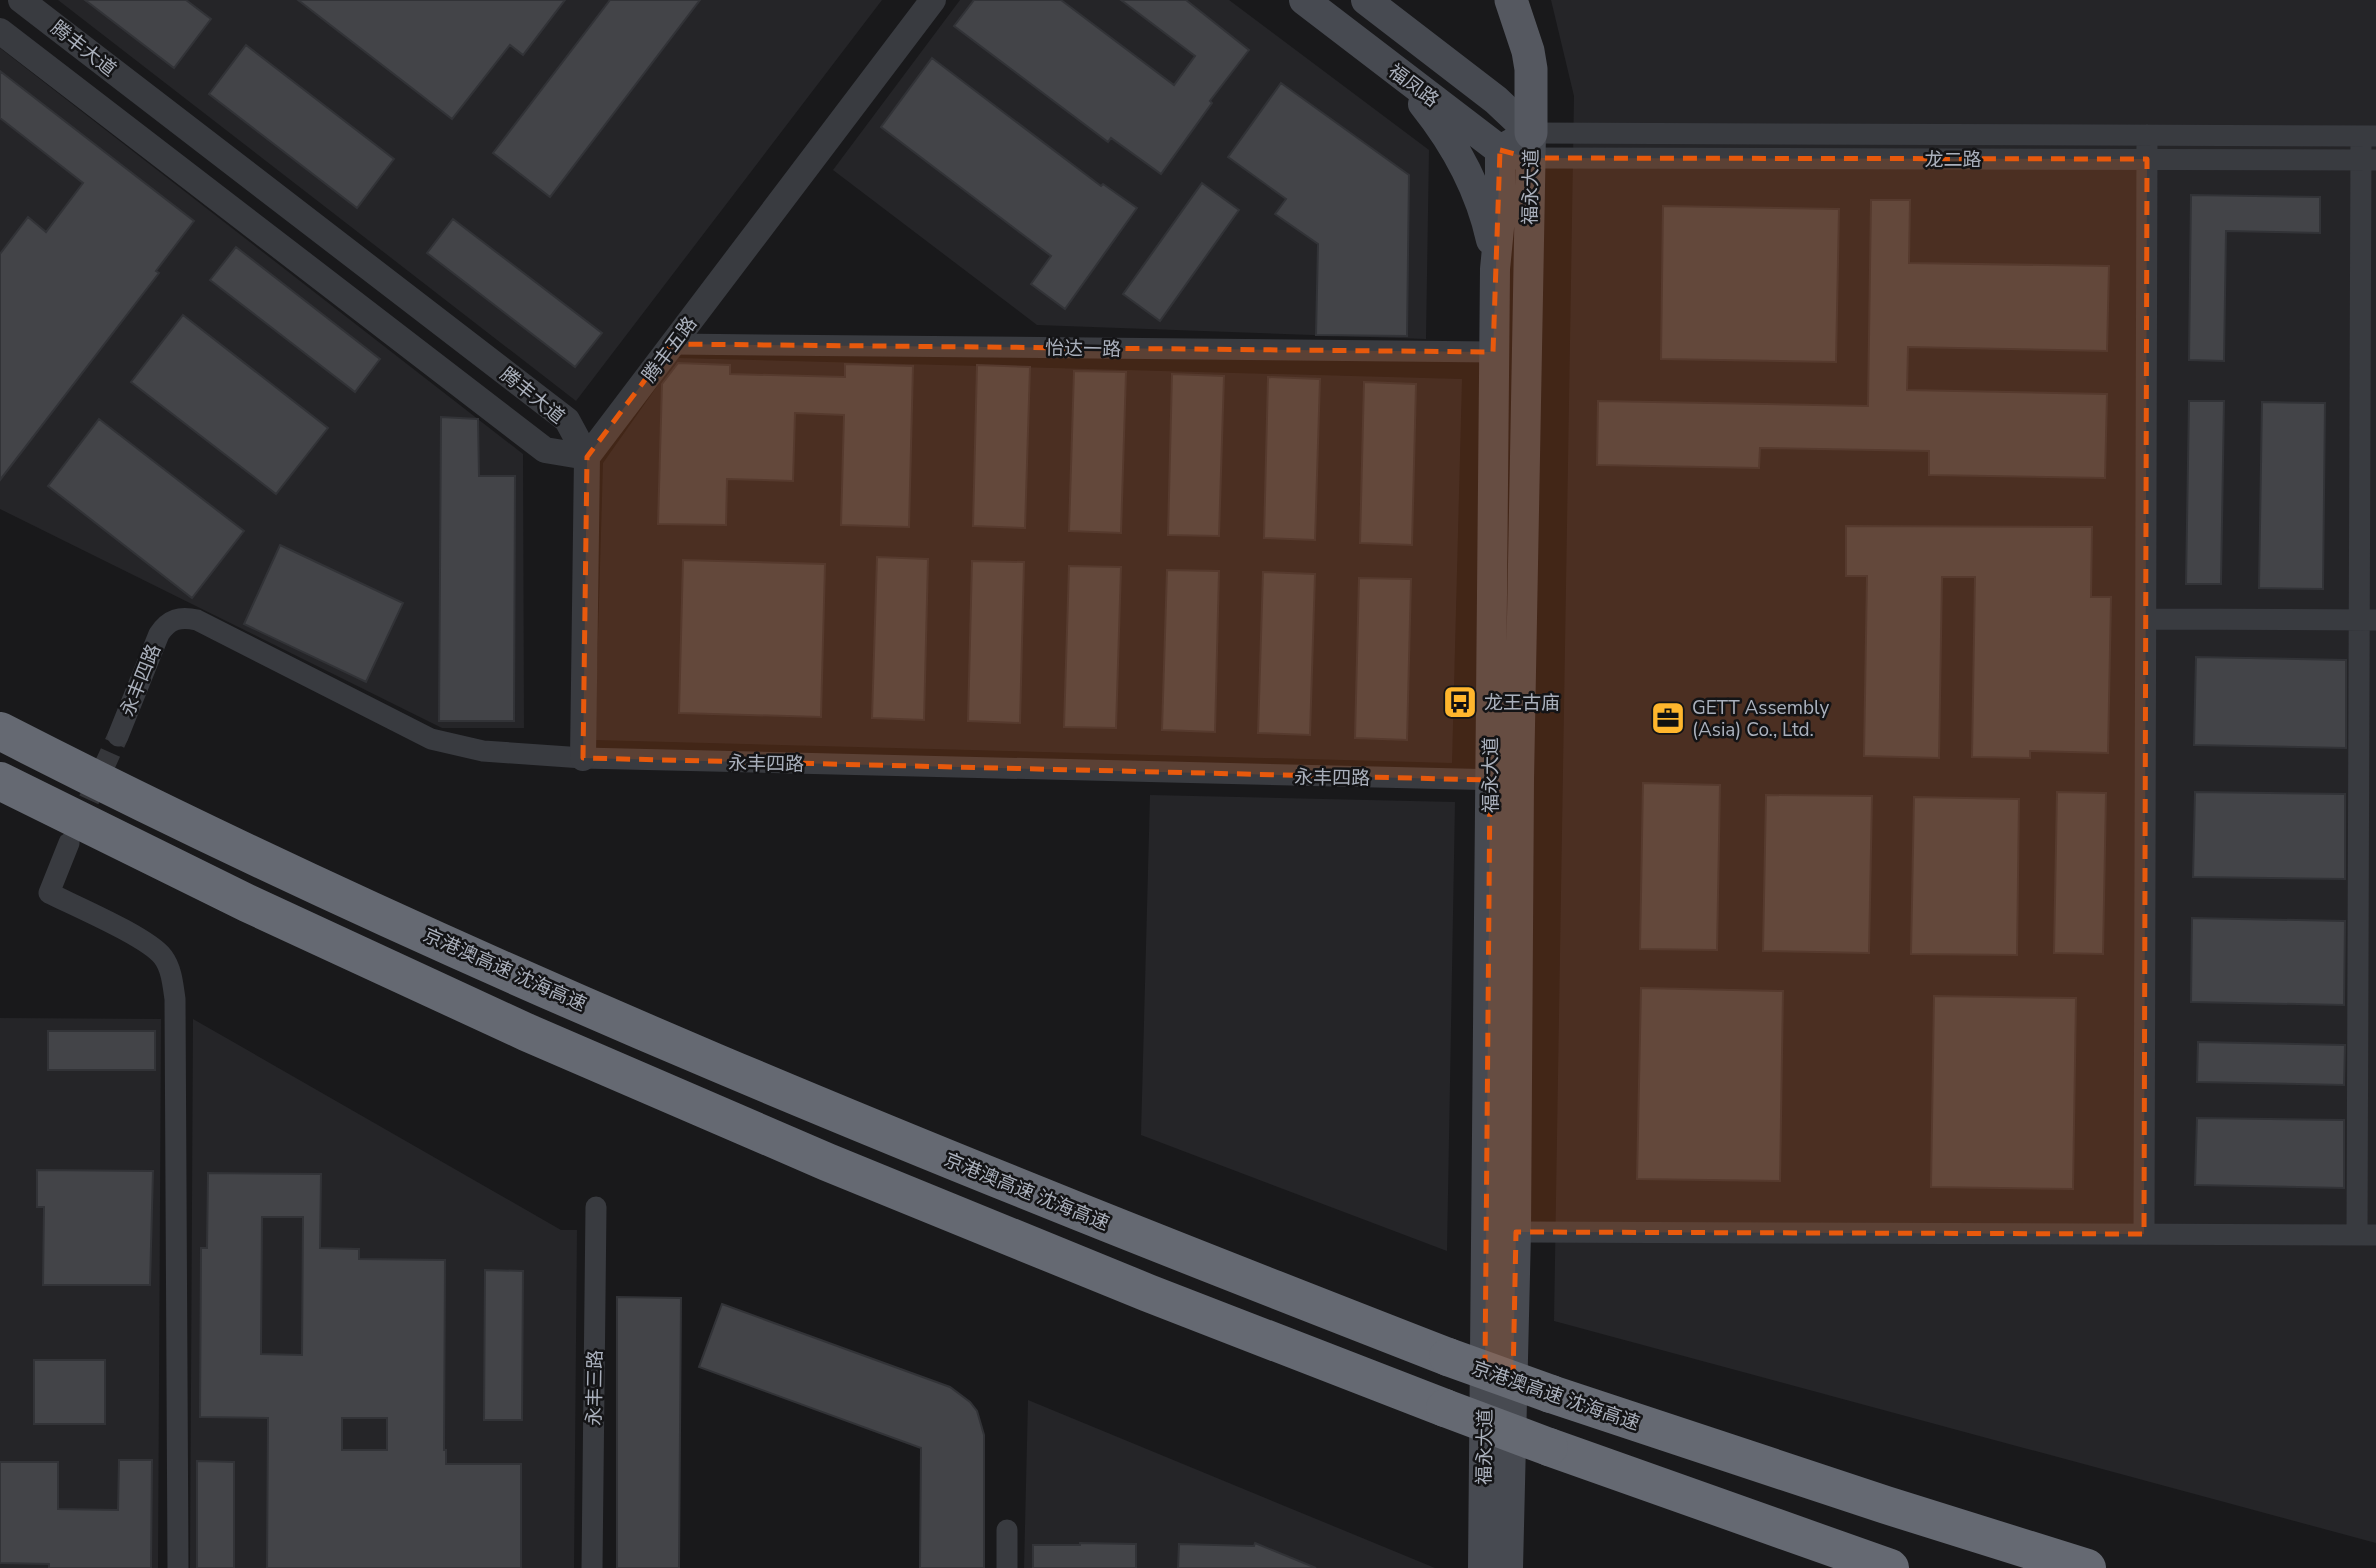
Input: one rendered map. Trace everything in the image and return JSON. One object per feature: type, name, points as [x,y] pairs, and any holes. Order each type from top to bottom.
[{"type":"highway","name":"京港澳高速 沈海高速","points":[[0,730],[267,862],[545,987],[844,1117],[1155,1243],[1448,1357],[1551,1394],[2087,1568]]},
{"type":"highway","points":[[0,781],[247,903],[526,1032],[827,1162],[1135,1288],[1445,1408],[1890,1568]]},
{"type":"main road","name":"福凤路","points":[[1304,0],[1500,150]]},
{"type":"main road","name":"福凤路","points":[[1366,0],[1496,100],[1530,145]]},
{"type":"main road","points":[[1511,0],[1528,51],[1531,69],[1530,145]]},
{"type":"main road","points":[[1400,73],[1439,124],[1459,156],[1484,216],[1495,269]]},
{"type":"main road","name":"福永大道","points":[[1483,1568],[1504,780],[1530,145],[1500,150],[1500,218],[1495,269],[1493,352],[1504,780],[1516,1232],[1508,1568]]},
{"type":"street","name":"腾丰大道","points":[[21,0],[567,420],[587,457]]},
{"type":"street","name":"腾丰五路","points":[[587,457],[933,0]]},
{"type":"street","name":"腾丰大道","points":[[0,31],[545,450],[587,457]]},
{"type":"street","points":[[2144,1234],[2147,135]]},
{"type":"street","name":"龙二路","points":[[1530,145],[2147,135],[2369,136]]},
{"type":"street","points":[[1516,1232],[2367,1235],[2369,136]]},
{"type":"street","name":"龙二路","points":[[1530,145],[2147,159],[2368,160]]},
{"type":"street","name":"怡达一路","points":[[672,344],[1493,352]]},
{"type":"street","points":[[583,758],[587,457]]},
{"type":"street","name":"永丰四路","points":[[118,736],[159,634],[166,624],[186,618],[209,626],[431,739],[483,751],[583,758],[1504,780]]},
{"type":"street","points":[[2146,619],[2368,620]]},
{"type":"street","points":[[69,843],[49,893],[145,941],[163,957],[171,974],[175,999],[178,1568]]},
{"type":"street","name":"永丰三路","points":[[592,1568],[596,1208]]},
{"type":"street","points":[[1007,1530],[1007,1568]]},
{"type":"highlighted area","points":[[1500,150],[1530,158],[2147,159],[2144,1234],[1516,1232],[1513,1380],[1485,1370],[1490,780],[583,758],[587,457],[672,344],[1493,352]]},
{"type":"shaded area","points":[[58,0],[882,0],[576,401]]},
{"type":"shaded area","points":[[960,0],[1229,0],[1429,150],[1426,339],[1037,325],[833,170]]},
{"type":"shaded area","points":[[1551,0],[2376,0],[2376,1543],[1554,1321],[1574,96]]},
{"type":"shaded area","points":[[0,48],[523,454],[524,728],[442,728],[0,509]]},
{"type":"shaded area","points":[[677,358],[1462,379],[1452,763],[595,740],[603,463]]},
{"type":"shaded area","points":[[1150,795],[1455,802],[1447,1251],[1141,1135]]},
{"type":"shaded area","points":[[0,1018],[161,1019],[158,1568],[0,1568]]},
{"type":"shaded area","points":[[193,1019],[561,1230],[577,1230],[574,1568],[190,1568]]},
{"type":"shaded area","points":[[1028,1400],[1435,1568],[1024,1568]]},
{"type":"building","points":[[85,0],[186,0],[211,19],[174,68]]},
{"type":"building","points":[[298,0],[565,0],[523,55],[510,45],[452,119]]},
{"type":"building","points":[[610,0],[700,0],[550,197],[493,153]]},
{"type":"building","points":[[974,0],[1061,0],[1174,85],[1195,56],[1121,0],[1186,0],[1249,50],[1210,101],[1212,103],[1161,174],[1111,138],[1108,142],[954,26]]},
{"type":"building","points":[[246,45],[394,159],[357,208],[209,94]]},
{"type":"building","points":[[932,58],[1101,186],[1103,184],[1137,208],[1065,309],[1031,284],[1051,256],[881,127]]},
{"type":"building","points":[[0,71],[194,221],[156,271],[159,273],[0,480],[0,254],[28,217],[46,232],[83,183],[0,118]]},
{"type":"building","points":[[1281,83],[1409,175],[1407,336],[1316,335],[1318,244],[1275,214],[1286,199],[1228,157]]},
{"type":"building","points":[[1202,183],[1239,210],[1160,321],[1123,294]]},
{"type":"building","points":[[2191,195],[2320,197],[2320,233],[2226,231],[2224,361],[2189,360]]},
{"type":"building","points":[[1871,200],[1910,200],[1909,263],[2109,266],[2107,351],[1908,347],[1907,390],[2107,394],[2105,478],[1929,475],[1929,451],[1760,448],[1759,468],[1597,465],[1598,401],[1868,406]]},
{"type":"building","points":[[1663,206],[1839,209],[1836,362],[1661,359]]},
{"type":"building","points":[[453,219],[602,333],[575,367],[427,253]]},
{"type":"building","points":[[236,247],[380,359],[355,392],[210,280]]},
{"type":"building","points":[[183,315],[328,428],[276,494],[131,382]]},
{"type":"building","points":[[678,363],[730,365],[730,374],[845,377],[845,364],[913,366],[909,527],[841,525],[844,415],[795,413],[793,481],[727,479],[726,525],[658,524],[662,384]]},
{"type":"building","points":[[977,365],[1030,367],[1025,528],[973,526]]},
{"type":"building","points":[[1074,371],[1126,372],[1121,533],[1069,531]]},
{"type":"building","points":[[1172,374],[1224,376],[1219,536],[1168,535]]},
{"type":"building","points":[[1268,377],[1320,379],[1315,540],[1264,538]]},
{"type":"building","points":[[1364,382],[1416,384],[1412,545],[1360,543]]},
{"type":"building","points":[[2189,401],[2224,401],[2221,584],[2186,584]]},
{"type":"building","points":[[2262,402],[2325,403],[2323,589],[2259,588]]},
{"type":"building","points":[[441,417],[478,419],[479,476],[515,476],[514,721],[439,721]]},
{"type":"building","points":[[99,419],[244,531],[192,598],[48,486]]},
{"type":"building","points":[[1846,526],[2092,527],[2091,597],[2111,597],[2108,753],[2030,751],[2030,758],[1972,757],[1975,577],[1942,577],[1939,758],[1864,756],[1867,576],[1846,576]]},
{"type":"building","points":[[280,545],[403,603],[366,682],[244,624]]},
{"type":"building","points":[[877,557],[928,559],[924,720],[872,718]]},
{"type":"building","points":[[683,560],[825,564],[821,717],[679,713]]},
{"type":"building","points":[[972,561],[1024,562],[1020,723],[968,721]]},
{"type":"building","points":[[1069,566],[1121,567],[1116,728],[1064,727]]},
{"type":"building","points":[[1167,570],[1219,571],[1215,732],[1162,730]]},
{"type":"building","points":[[1263,572],[1315,574],[1310,735],[1258,733]]},
{"type":"building","points":[[1359,578],[1411,579],[1407,740],[1355,738]]},
{"type":"building","points":[[2196,657],[2346,660],[2346,748],[2194,745]]},
{"type":"building","points":[[1643,783],[1720,785],[1717,950],[1640,949]]},
{"type":"building","points":[[2057,792],[2106,793],[2103,954],[2054,953]]},
{"type":"building","points":[[2195,792],[2345,794],[2345,879],[2193,877]]},
{"type":"building","points":[[1766,795],[1872,796],[1869,953],[1763,951]]},
{"type":"building","points":[[1914,797],[2019,799],[2017,955],[1911,954]]},
{"type":"building","points":[[2192,918],[2345,921],[2344,1005],[2191,1002]]},
{"type":"building","points":[[1641,988],[1783,991],[1780,1181],[1637,1179]]},
{"type":"building","points":[[1934,996],[2076,998],[2073,1189],[1931,1187]]},
{"type":"building","points":[[48,1031],[155,1031],[155,1070],[48,1070]]},
{"type":"building","points":[[2198,1042],[2345,1045],[2344,1085],[2197,1082]]},
{"type":"building","points":[[2197,1118],[2344,1120],[2344,1188],[2195,1185]]},
{"type":"building","points":[[37,1170],[153,1171],[150,1285],[43,1285],[44,1207],[37,1207]]},
{"type":"building","points":[[208,1173],[321,1174],[320,1248],[359,1249],[359,1259],[445,1260],[446,1464],[521,1464],[521,1568],[267,1568],[268,1418],[200,1417],[201,1248],[207,1248]],"holes":[[[262,1217],[303,1217],[302,1355],[261,1354]],[[342,1418],[387,1418],[387,1450],[342,1450]]]},
{"type":"building","points":[[485,1270],[523,1271],[522,1420],[484,1420]]},
{"type":"building","points":[[617,1297],[681,1298],[679,1568],[617,1568]]},
{"type":"building","points":[[722,1304],[950,1387],[970,1402],[977,1411],[984,1435],[984,1568],[920,1568],[921,1448],[699,1367]]},
{"type":"building","points":[[34,1360],[105,1360],[105,1424],[34,1424]]},
{"type":"building","points":[[119,1460],[152,1460],[151,1568],[49,1568],[49,1564],[0,1563],[0,1462],[58,1462],[58,1509],[118,1510]]},
{"type":"building","points":[[197,1461],[234,1462],[234,1568],[197,1568]]},
{"type":"building","points":[[1255,1543],[1316,1568],[1178,1568],[1179,1544],[1254,1546]]},
{"type":"building","points":[[1136,1544],[1136,1568],[1033,1568],[1033,1545]]},
{"type":"tunnel","points":[[76,828],[118,736]]},
{"type":"place","name":"龙王古庙","points":[[1460,702]]},
{"type":"place","name":"GETT Assembly (Asia) Co., Ltd.","points":[[1668,718]]}]
